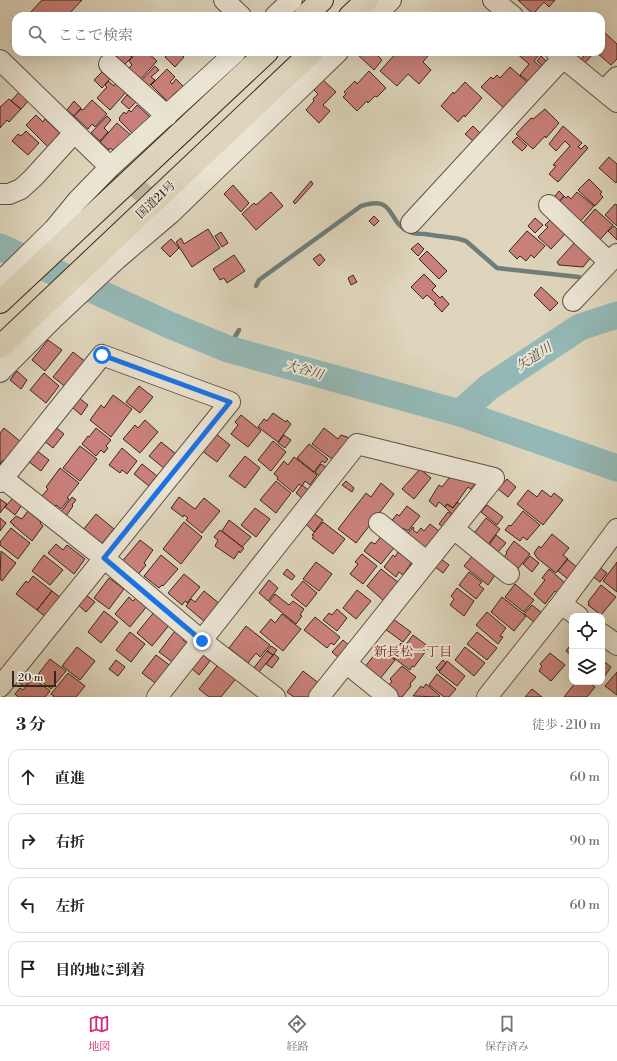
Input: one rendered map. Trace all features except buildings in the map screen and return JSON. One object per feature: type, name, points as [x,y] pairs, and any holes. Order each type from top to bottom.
[{"type":"highway","points":[[309,12],[322,0]]},
{"type":"highway","points":[[354,12],[367,0]]},
{"type":"highway","points":[[0,302],[7,282],[262,56]]},
{"type":"highway","name":"国道21号","points":[[0,347],[51,310],[107,257],[308,56]]},
{"type":"street","points":[[224,0],[237,12]]},
{"type":"street","points":[[279,12],[292,0]]},
{"type":"street","points":[[379,12],[391,0]]},
{"type":"street","points":[[493,0],[508,12]]},
{"type":"street","points":[[63,232],[77,201],[110,167],[232,56]]},
{"type":"street","points":[[107,257],[170,214],[334,56]]},
{"type":"street","points":[[411,222],[558,56]]},
{"type":"street","points":[[561,56],[613,90]]},
{"type":"street","points":[[0,60],[110,167]]},
{"type":"street","points":[[109,64],[167,116]]},
{"type":"street","points":[[0,194],[9,194],[21,189],[74,133]]},
{"type":"street","points":[[549,206],[613,258],[573,301]]},
{"type":"street","points":[[0,372],[51,310]]},
{"type":"street","points":[[10,697],[0,688],[104,558],[230,402],[102,355],[1,479],[104,558],[202,641],[275,697]]},
{"type":"street","points":[[157,697],[356,444],[494,478],[319,697]]},
{"type":"street","points":[[379,523],[427,562]]},
{"type":"street","points":[[454,528],[509,574]]},
{"type":"street","points":[[487,697],[561,604],[617,529]]},
{"type":"street","points":[[561,604],[574,613]]},
{"type":"street","points":[[605,636],[617,645]]},
{"type":"street","points":[[346,663],[388,697]]},
{"type":"waterway","points":[[256,286],[259,280],[361,206],[372,203],[380,204],[386,207],[402,228],[412,233],[466,241],[497,268],[579,277]]},
{"type":"waterway","name":"大谷川","points":[[0,247],[167,324],[228,349],[460,413],[617,468]]},
{"type":"waterway","name":"矢道川","points":[[460,413],[489,387],[580,327],[617,315]]},
{"type":"waterway","points":[[228,349],[239,330]]},
{"type":"tunnel","points":[[110,167],[167,212]]},
{"type":"district","name":"新長松一丁目","points":[[413,652]]},
{"type":"route","points":[[102,355],[230,402],[104,558],[202,641]]}]
